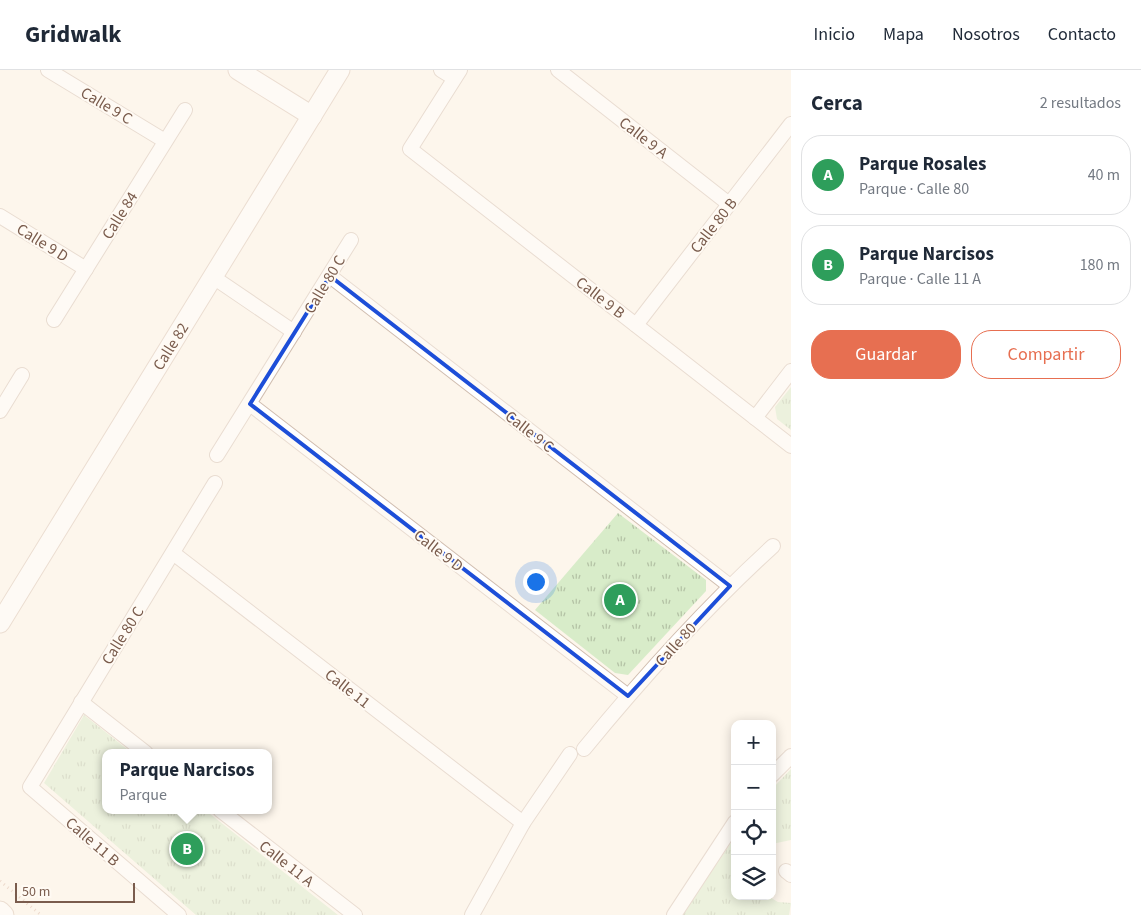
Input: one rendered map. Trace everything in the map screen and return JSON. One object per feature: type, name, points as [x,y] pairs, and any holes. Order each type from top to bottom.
[{"type":"street","name":"Calle 9 C","points":[[48,70],[165,140]]},
{"type":"street","points":[[238,70],[312,116]]},
{"type":"street","name":"Calle 82","points":[[0,623],[340,70]]},
{"type":"street","points":[[441,70],[457,74]]},
{"type":"street","name":"Calle 9 A","points":[[558,70],[729,204]]},
{"type":"street","name":"Calle 9 B","points":[[457,74],[410,149],[791,446]]},
{"type":"street","name":"Calle 84","points":[[54,320],[185,110]]},
{"type":"street","name":"Calle 80 B","points":[[636,325],[791,124]]},
{"type":"street","name":"Calle 9 D","points":[[0,216],[86,269]]},
{"type":"street","name":"Calle 80 C","points":[[218,455],[351,240]]},
{"type":"street","name":"Calle 9 C","points":[[330,276],[730,586]]},
{"type":"street","points":[[213,277],[294,332]]},
{"type":"street","points":[[755,418],[791,371]]},
{"type":"street","points":[[0,411],[22,375]]},
{"type":"street","name":"Calle 9 D","points":[[250,404],[628,696]]},
{"type":"street","name":"Calle 80 C","points":[[30,787],[215,484]]},
{"type":"street","name":"Calle 80","points":[[584,749],[628,696],[730,586],[773,546]]},
{"type":"street","name":"Calle 11","points":[[173,553],[523,823]]},
{"type":"street","points":[[81,702],[141,749]]},
{"type":"street","points":[[472,915],[523,823],[570,754]]},
{"type":"street","points":[[776,771],[791,756]]},
{"type":"street","name":"Calle 11 B","points":[[30,787],[179,915]]},
{"type":"street","name":"Calle 11 A","points":[[225,814],[355,915]]},
{"type":"street","points":[[674,915],[731,828]]},
{"type":"street","points":[[0,911],[4,915]]},
{"type":"path","points":[[0,881],[41,915]]},
{"type":"highlighted area","points":[[330,276],[730,586],[628,696],[250,404]]},
{"type":"green space","points":[[791,387],[791,430],[777,419],[775,407]]},
{"type":"green space","points":[[618,513],[706,580],[706,591],[628,675],[615,673],[535,610]]},
{"type":"green space","points":[[84,715],[127,749],[102,749],[102,814],[210,814],[338,915],[196,915],[44,783]]},
{"type":"green space","points":[[791,769],[791,840],[776,843],[776,810],[776,785]]},
{"type":"green space","points":[[731,843],[731,900],[775,900],[791,903],[789,915],[682,915]]},
{"type":"place","name":"Parque Rosales","points":[[620,600]]},
{"type":"place","name":"Parque Narcisos","points":[[187,849]]}]
